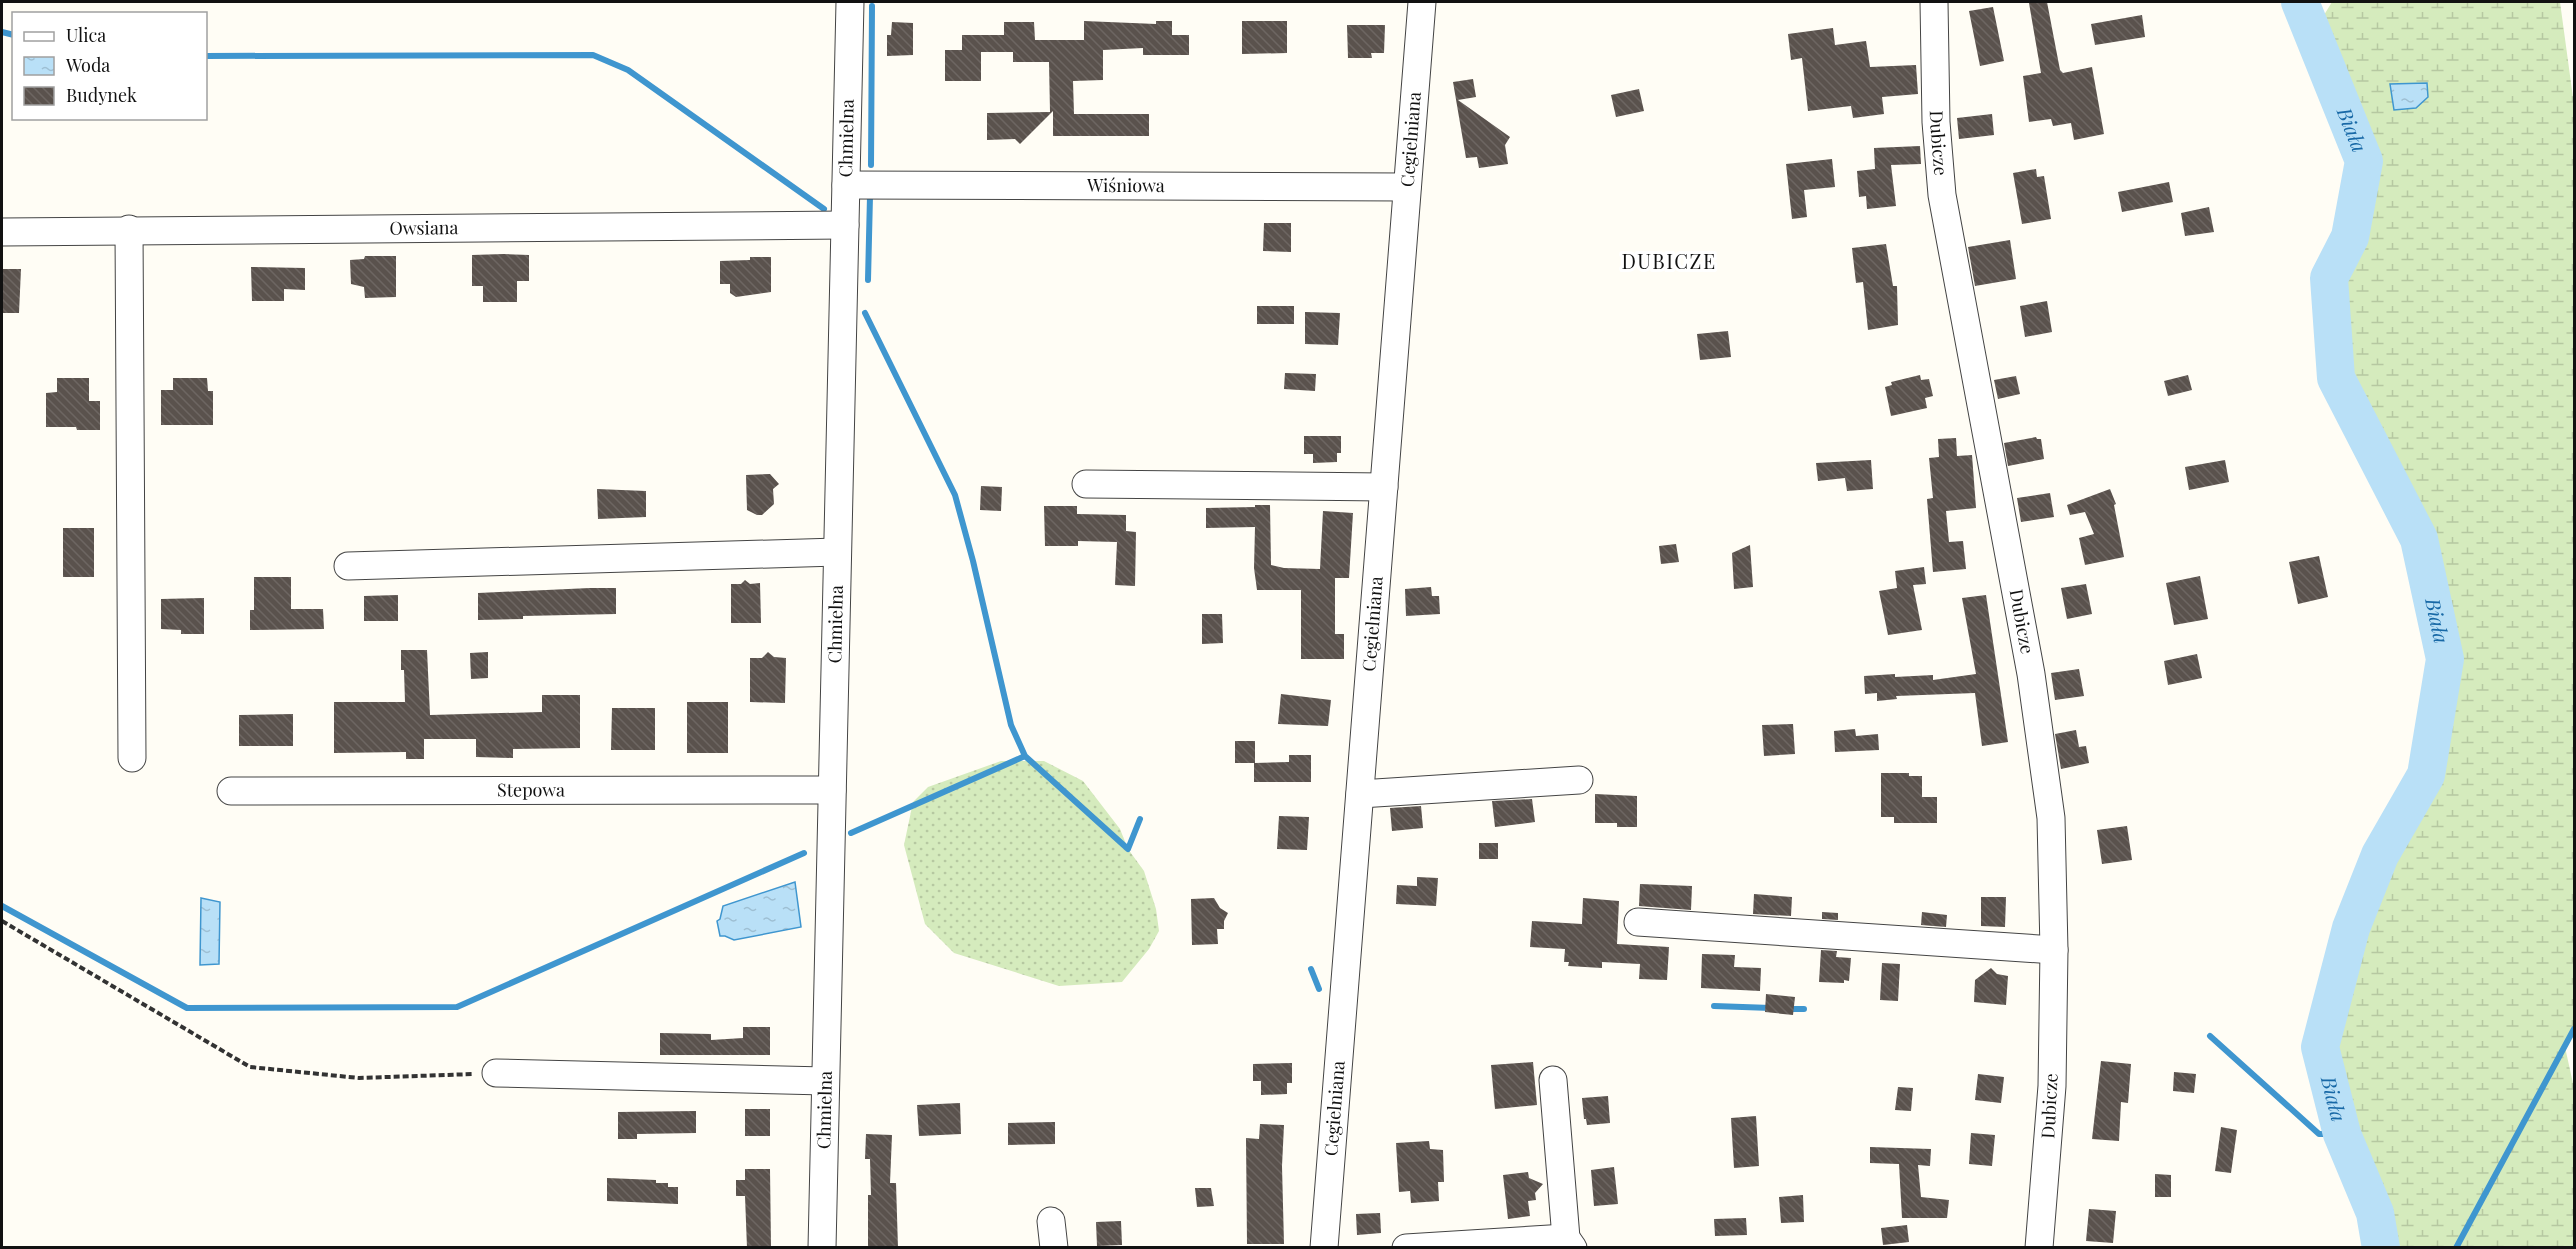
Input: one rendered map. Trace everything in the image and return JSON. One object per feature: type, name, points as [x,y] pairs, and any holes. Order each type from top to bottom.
[{"type":"street","name":"Chmielna","points":[[822,1248],[850,2]]},
{"type":"street","name":"Cegielniana","points":[[1324,1248],[1422,2]]},
{"type":"street","name":"Dubicze","points":[[1934,2],[1936,122],[1942,195],[2031,674],[2051,818],[2054,950],[2052,1086],[2039,1248]]},
{"type":"street","name":"Wiśniowa","points":[[846,185],[1407,187]]},
{"type":"street","name":"Owsiana","points":[[2,232],[129,229],[845,225]]},
{"type":"street","points":[[129,229],[132,758]]},
{"type":"street","points":[[1086,484],[1384,487]]},
{"type":"street","points":[[348,566],[837,552]]},
{"type":"street","points":[[1360,794],[1579,780]]},
{"type":"street","name":"Stepowa","points":[[231,791],[832,790]]},
{"type":"street","points":[[1638,922],[2054,950]]},
{"type":"street","points":[[496,1073],[825,1081]]},
{"type":"street","points":[[1406,1248],[1570,1243],[1553,1080]]},
{"type":"street","points":[[1051,1221],[1054,1248]]},
{"type":"path","points":[[2,921],[250,1067],[359,1078],[496,1073]]},
{"type":"green space","points":[[2332,2],[2560,2],[2574,105],[2574,1029],[2565,1047],[2574,1088],[2574,1247],[2361,1247],[2378,1239],[2375,1213],[2342,1134],[2320,1047],[2351,928],[2380,855],[2426,775],[2445,659],[2419,539],[2336,378],[2329,278],[2350,237],[2364,161],[2313,33]]},
{"type":"green space","points":[[1001,761],[1044,761],[1083,781],[1120,829],[1128,849],[1144,871],[1156,909],[1159,931],[1149,949],[1122,982],[1059,986],[954,953],[925,924],[904,845],[913,802],[928,787]]},
{"type":"water","points":[[2427,83],[2428,97],[2416,108],[2394,110],[2390,84]]},
{"type":"water","points":[[795,882],[801,927],[734,940],[720,936],[717,921],[720,919],[723,906]]},
{"type":"water","points":[[201,898],[220,902],[219,964],[200,965]]},
{"type":"building","points":[[2047,2],[2060,70],[2063,73],[2092,67],[2104,134],[2074,140],[2071,123],[2053,126],[2051,119],[2029,122],[2023,76],[2041,73],[2029,3]]},
{"type":"building","points":[[1993,7],[2004,61],[1980,66],[1969,11]]},
{"type":"building","points":[[2142,15],[2145,37],[2095,45],[2091,24]]},
{"type":"building","points":[[1084,21],[1156,24],[1156,21],[1172,21],[1172,35],[1189,35],[1189,55],[1143,55],[1143,48],[1103,50],[1103,80],[1073,81],[1074,114],[1149,114],[1149,136],[1053,136],[1053,111],[1020,144],[1015,139],[987,140],[987,113],[1050,112],[1049,62],[1013,62],[1013,52],[981,52],[981,81],[945,81],[945,50],[962,50],[962,35],[1004,35],[1004,22],[1034,22],[1035,40],[1084,40]]},
{"type":"building","points":[[1242,21],[1287,21],[1287,53],[1242,54]]},
{"type":"building","points":[[892,22],[913,23],[913,55],[887,56],[887,35],[891,35]]},
{"type":"building","points":[[1347,25],[1385,25],[1384,53],[1371,53],[1372,58],[1348,58]]},
{"type":"building","points":[[1833,28],[1835,45],[1866,41],[1870,67],[1916,65],[1918,94],[1882,97],[1884,114],[1853,118],[1851,106],[1808,111],[1802,58],[1791,60],[1788,34]]},
{"type":"building","points":[[1473,79],[1476,97],[1458,100],[1510,137],[1505,145],[1508,164],[1479,168],[1477,157],[1466,158],[1453,82]]},
{"type":"building","points":[[1639,89],[1644,111],[1616,117],[1611,95]]},
{"type":"building","points":[[1992,114],[1994,135],[1959,139],[1957,118]]},
{"type":"building","points":[[1920,146],[1921,164],[1891,165],[1896,206],[1867,209],[1866,196],[1859,197],[1857,171],[1875,169],[1874,148]]},
{"type":"building","points":[[1832,159],[1835,187],[1804,190],[1807,217],[1792,219],[1786,164]]},
{"type":"building","points":[[2036,169],[2037,177],[2044,176],[2051,219],[2022,224],[2013,173]]},
{"type":"building","points":[[2169,182],[2173,202],[2122,212],[2118,192]]},
{"type":"building","points":[[2209,207],[2214,232],[2185,236],[2181,213]]},
{"type":"building","points":[[1264,223],[1291,223],[1291,252],[1263,251]]},
{"type":"building","points":[[2010,240],[2016,279],[1975,286],[1968,247]]},
{"type":"building","points":[[1886,244],[1893,286],[1897,286],[1898,325],[1868,330],[1863,282],[1856,283],[1852,248]]},
{"type":"building","points":[[472,255],[529,255],[529,281],[517,281],[517,302],[483,302],[483,286],[472,286]]},
{"type":"building","points":[[365,256],[396,256],[396,297],[365,298],[364,287],[351,284],[350,260],[364,259]]},
{"type":"building","points":[[750,257],[771,257],[771,292],[736,297],[730,293],[730,284],[720,284],[720,261],[750,260]]},
{"type":"building","points":[[251,267],[305,268],[305,290],[284,289],[284,301],[252,301]]},
{"type":"building","points":[[2,269],[21,269],[19,313],[2,313]]},
{"type":"building","points":[[2047,301],[2052,332],[2025,337],[2020,306]]},
{"type":"building","points":[[1257,306],[1294,306],[1294,324],[1257,324]]},
{"type":"building","points":[[1305,312],[1340,313],[1338,345],[1305,344]]},
{"type":"building","points":[[1728,331],[1731,357],[1700,360],[1697,334]]},
{"type":"building","points":[[1285,373],[1316,374],[1315,391],[1284,389]]},
{"type":"building","points":[[1920,375],[1921,380],[1929,379],[1933,396],[1925,398],[1927,408],[1891,416],[1885,387],[1892,385],[1891,382]]},
{"type":"building","points":[[2188,375],[2192,390],[2168,396],[2164,381]]},
{"type":"building","points":[[2016,376],[2020,394],[1998,399],[1994,380]]},
{"type":"building","points":[[57,378],[89,378],[89,401],[100,401],[100,430],[46,427],[46,393],[57,392]]},
{"type":"building","points":[[173,378],[207,378],[208,391],[213,391],[213,425],[161,425],[161,390],[173,390]]},
{"type":"building","points":[[1304,436],[1341,436],[1341,453],[1337,453],[1337,462],[1313,463],[1313,454],[1304,454]]},
{"type":"building","points":[[2036,437],[2041,439],[2044,459],[2008,466],[2004,443]]},
{"type":"building","points":[[1956,438],[1957,456],[1972,455],[1976,508],[1946,511],[1949,542],[1963,541],[1966,569],[1933,572],[1927,499],[1933,498],[1929,458],[1939,457],[1938,439]]},
{"type":"building","points":[[1871,460],[1873,489],[1847,491],[1845,478],[1818,481],[1816,463]]},
{"type":"building","points":[[2225,460],[2229,482],[2189,490],[2185,467]]},
{"type":"building","points":[[770,474],[779,484],[773,489],[774,504],[762,515],[757,515],[747,510],[746,475]]},
{"type":"building","points":[[981,486],[1002,487],[1001,511],[980,510]]},
{"type":"building","points":[[597,489],[646,491],[646,517],[598,519]]},
{"type":"building","points":[[2110,489],[2116,504],[2114,505],[2124,557],[2085,565],[2079,538],[2094,534],[2085,512],[2070,515],[2067,505]]},
{"type":"building","points":[[2050,493],[2054,517],[2021,522],[2017,498]]},
{"type":"building","points":[[1255,505],[1270,505],[1271,565],[1284,568],[1320,569],[1323,511],[1353,513],[1349,578],[1335,578],[1335,634],[1344,634],[1344,659],[1301,659],[1301,590],[1257,590],[1254,568],[1255,527],[1206,528],[1206,508],[1255,507]]},
{"type":"building","points":[[1044,506],[1077,506],[1077,514],[1126,515],[1126,531],[1136,532],[1135,586],[1115,585],[1117,542],[1078,541],[1078,546],[1045,546]]},
{"type":"building","points":[[63,528],[94,528],[94,577],[63,577]]},
{"type":"building","points":[[1676,544],[1679,562],[1661,564],[1659,546]]},
{"type":"building","points":[[1750,545],[1753,587],[1734,589],[1732,553]]},
{"type":"building","points":[[2319,556],[2328,597],[2298,604],[2289,562]]},
{"type":"building","points":[[1924,567],[1926,584],[1913,585],[1922,630],[1888,635],[1879,591],[1897,588],[1895,571]]},
{"type":"building","points":[[2200,576],[2208,619],[2174,625],[2166,583]]},
{"type":"building","points":[[254,577],[291,577],[291,609],[323,609],[324,629],[250,630],[250,610],[254,610]]},
{"type":"building","points":[[745,580],[750,584],[760,583],[761,623],[731,623],[731,584],[741,584]]},
{"type":"building","points":[[2086,584],[2092,614],[2067,619],[2061,588]]},
{"type":"building","points":[[1431,587],[1432,596],[1439,596],[1440,614],[1406,616],[1405,589]]},
{"type":"building","points":[[616,588],[616,614],[523,616],[523,619],[478,620],[478,593]]},
{"type":"building","points":[[398,595],[398,621],[364,621],[364,596]]},
{"type":"building","points":[[1986,595],[2008,742],[1982,746],[1975,693],[1896,696],[1897,699],[1877,701],[1877,693],[1865,694],[1864,676],[1933,675],[1933,680],[1976,674],[1962,598]]},
{"type":"building","points":[[204,598],[204,634],[181,634],[181,630],[161,629],[161,599]]},
{"type":"building","points":[[1202,614],[1222,614],[1223,643],[1202,644]]},
{"type":"building","points":[[401,650],[427,650],[430,715],[542,712],[542,695],[580,695],[580,748],[513,749],[513,758],[476,757],[476,739],[424,739],[424,759],[406,759],[406,752],[334,753],[334,702],[405,702]]},
{"type":"building","points":[[488,652],[488,678],[471,679],[470,653]]},
{"type":"building","points":[[768,652],[774,657],[786,658],[785,703],[750,702],[750,658],[762,658]]},
{"type":"building","points":[[2197,654],[2202,678],[2168,685],[2164,661]]},
{"type":"building","points":[[2079,669],[2084,696],[2055,700],[2051,673]]},
{"type":"building","points":[[1281,694],[1331,700],[1328,726],[1278,724]]},
{"type":"building","points":[[687,702],[728,702],[728,753],[687,753]]},
{"type":"building","points":[[612,708],[655,708],[655,750],[611,750]]},
{"type":"building","points":[[293,714],[293,746],[239,746],[239,715]]},
{"type":"building","points":[[1793,724],[1795,754],[1764,756],[1762,725]]},
{"type":"building","points":[[1855,729],[1856,736],[1878,734],[1879,750],[1835,752],[1834,731]]},
{"type":"building","points":[[2076,730],[2079,747],[2086,746],[2089,763],[2061,769],[2055,734]]},
{"type":"building","points":[[1235,741],[1255,741],[1255,763],[1289,762],[1289,755],[1311,755],[1311,782],[1254,782],[1254,763],[1235,763]]},
{"type":"building","points":[[1881,773],[1909,773],[1909,776],[1922,776],[1922,797],[1937,797],[1937,823],[1894,823],[1894,817],[1881,817]]},
{"type":"building","points":[[1595,794],[1637,796],[1637,827],[1617,827],[1617,823],[1595,823]]},
{"type":"building","points":[[1532,799],[1535,822],[1495,827],[1492,801]]},
{"type":"building","points":[[1421,806],[1423,828],[1392,831],[1390,808]]},
{"type":"building","points":[[1279,816],[1309,817],[1307,850],[1277,849]]},
{"type":"building","points":[[2127,826],[2132,860],[2102,864],[2097,830]]},
{"type":"building","points":[[1479,843],[1498,843],[1498,859],[1479,859]]},
{"type":"building","points":[[1417,877],[1438,878],[1436,906],[1396,904],[1397,885],[1417,886]]},
{"type":"building","points":[[1640,884],[1692,886],[1691,910],[1639,906]]},
{"type":"building","points":[[1754,894],[1792,897],[1791,916],[1753,914]]},
{"type":"building","points":[[1981,897],[2006,897],[2005,927],[1981,926]]},
{"type":"building","points":[[1214,898],[1220,908],[1228,913],[1224,921],[1224,929],[1217,929],[1218,944],[1192,945],[1191,899]]},
{"type":"building","points":[[1583,898],[1619,901],[1617,944],[1669,947],[1667,980],[1639,979],[1640,964],[1602,962],[1602,968],[1568,966],[1569,962],[1564,962],[1565,949],[1530,947],[1532,921],[1582,924]]},
{"type":"building","points":[[1822,912],[1838,913],[1838,920],[1822,919]]},
{"type":"building","points":[[1922,912],[1947,915],[1946,927],[1921,925]]},
{"type":"building","points":[[1821,950],[1837,951],[1836,957],[1851,958],[1849,981],[1844,980],[1844,983],[1819,982]]},
{"type":"building","points":[[1702,954],[1735,955],[1734,967],[1761,968],[1760,991],[1701,988]]},
{"type":"building","points":[[1882,963],[1900,964],[1898,1001],[1880,1000]]},
{"type":"building","points":[[1991,968],[1997,974],[2008,976],[2006,1005],[1974,1002],[1975,980]]},
{"type":"building","points":[[1766,994],[1795,997],[1793,1015],[1765,1012]]},
{"type":"building","points":[[743,1027],[770,1027],[770,1055],[660,1055],[660,1033],[711,1034],[711,1040],[743,1038]]},
{"type":"building","points":[[2101,1061],[2131,1064],[2128,1103],[2121,1102],[2119,1141],[2092,1139]]},
{"type":"building","points":[[1533,1062],[1537,1105],[1495,1109],[1491,1065]]},
{"type":"building","points":[[1292,1063],[1292,1083],[1287,1083],[1287,1094],[1261,1095],[1261,1081],[1253,1081],[1253,1064]]},
{"type":"building","points":[[2174,1072],[2196,1074],[2194,1093],[2173,1091]]},
{"type":"building","points":[[1978,1074],[2004,1077],[2001,1103],[1975,1100]]},
{"type":"building","points":[[1898,1087],[1913,1088],[1911,1111],[1895,1110]]},
{"type":"building","points":[[1608,1096],[1610,1123],[1587,1125],[1584,1119],[1582,1098]]},
{"type":"building","points":[[960,1103],[961,1134],[919,1136],[917,1105]]},
{"type":"building","points":[[745,1109],[770,1109],[770,1136],[745,1136]]},
{"type":"building","points":[[696,1111],[696,1133],[637,1134],[637,1139],[618,1139],[618,1112]]},
{"type":"building","points":[[1756,1116],[1759,1166],[1734,1168],[1731,1118]]},
{"type":"building","points":[[1055,1122],[1055,1144],[1008,1145],[1008,1123]]},
{"type":"building","points":[[1260,1124],[1284,1125],[1282,1166],[1284,1244],[1247,1244],[1246,1138],[1259,1139]]},
{"type":"building","points":[[2221,1127],[2237,1130],[2231,1173],[2215,1171]]},
{"type":"building","points":[[1971,1133],[1995,1135],[1992,1166],[1969,1164]]},
{"type":"building","points":[[866,1134],[892,1135],[890,1183],[896,1183],[898,1248],[868,1248],[868,1195],[871,1195],[870,1159],[865,1159]]},
{"type":"building","points":[[1429,1141],[1430,1149],[1443,1150],[1444,1182],[1438,1182],[1439,1201],[1411,1203],[1410,1191],[1399,1192],[1396,1143]]},
{"type":"building","points":[[1870,1147],[1931,1149],[1930,1166],[1918,1165],[1921,1197],[1949,1200],[1947,1218],[1902,1218],[1899,1164],[1870,1163]]},
{"type":"building","points":[[1614,1167],[1618,1204],[1594,1206],[1591,1170]]},
{"type":"building","points":[[745,1169],[770,1169],[771,1248],[747,1248],[745,1196],[736,1196],[736,1180],[745,1180]]},
{"type":"building","points":[[1528,1172],[1529,1178],[1543,1184],[1535,1193],[1536,1200],[1528,1201],[1530,1216],[1508,1219],[1503,1175]]},
{"type":"building","points":[[2155,1174],[2171,1175],[2171,1197],[2155,1197]]},
{"type":"building","points":[[607,1178],[656,1180],[656,1183],[668,1183],[668,1187],[678,1187],[678,1204],[607,1201]]},
{"type":"building","points":[[1195,1188],[1211,1188],[1214,1206],[1197,1207]]},
{"type":"building","points":[[1803,1195],[1804,1222],[1781,1223],[1779,1197]]},
{"type":"building","points":[[2089,1209],[2116,1211],[2113,1243],[2086,1241]]},
{"type":"building","points":[[1380,1213],[1381,1233],[1357,1235],[1356,1214]]},
{"type":"building","points":[[1746,1218],[1747,1235],[1715,1236],[1714,1219]]},
{"type":"building","points":[[1121,1221],[1122,1245],[1097,1246],[1096,1222]]},
{"type":"building","points":[[1907,1225],[1909,1242],[1883,1245],[1881,1228]]},
{"type":"waterway","name":"Biała","points":[[2300,2],[2364,161],[2350,237],[2329,278],[2336,378],[2419,539],[2445,659],[2426,775],[2380,855],[2351,928],[2320,1047],[2342,1134],[2375,1213],[2381,1248]]},
{"type":"waterway","points":[[871,165],[872,6]]},
{"type":"waterway","points":[[2,32],[12,34]]},
{"type":"waterway","points":[[207,56],[593,55],[628,70],[824,209]]},
{"type":"waterway","points":[[868,280],[870,196]]},
{"type":"waterway","points":[[865,313],[955,495],[973,561],[1011,725],[1025,756],[1128,849],[1140,819]]},
{"type":"waterway","points":[[851,833],[1025,756]]},
{"type":"waterway","points":[[2,906],[187,1008],[457,1007],[804,853]]},
{"type":"waterway","points":[[1311,969],[1319,989]]},
{"type":"waterway","points":[[1714,1006],[1771,1008]]},
{"type":"waterway","points":[[1787,1009],[1804,1009]]},
{"type":"waterway","points":[[2456,1248],[2574,1029]]},
{"type":"waterway","points":[[2210,1036],[2319,1134],[2342,1134]]},
{"type":"district","name":"DUBICZE","points":[[1669,262]]}]
